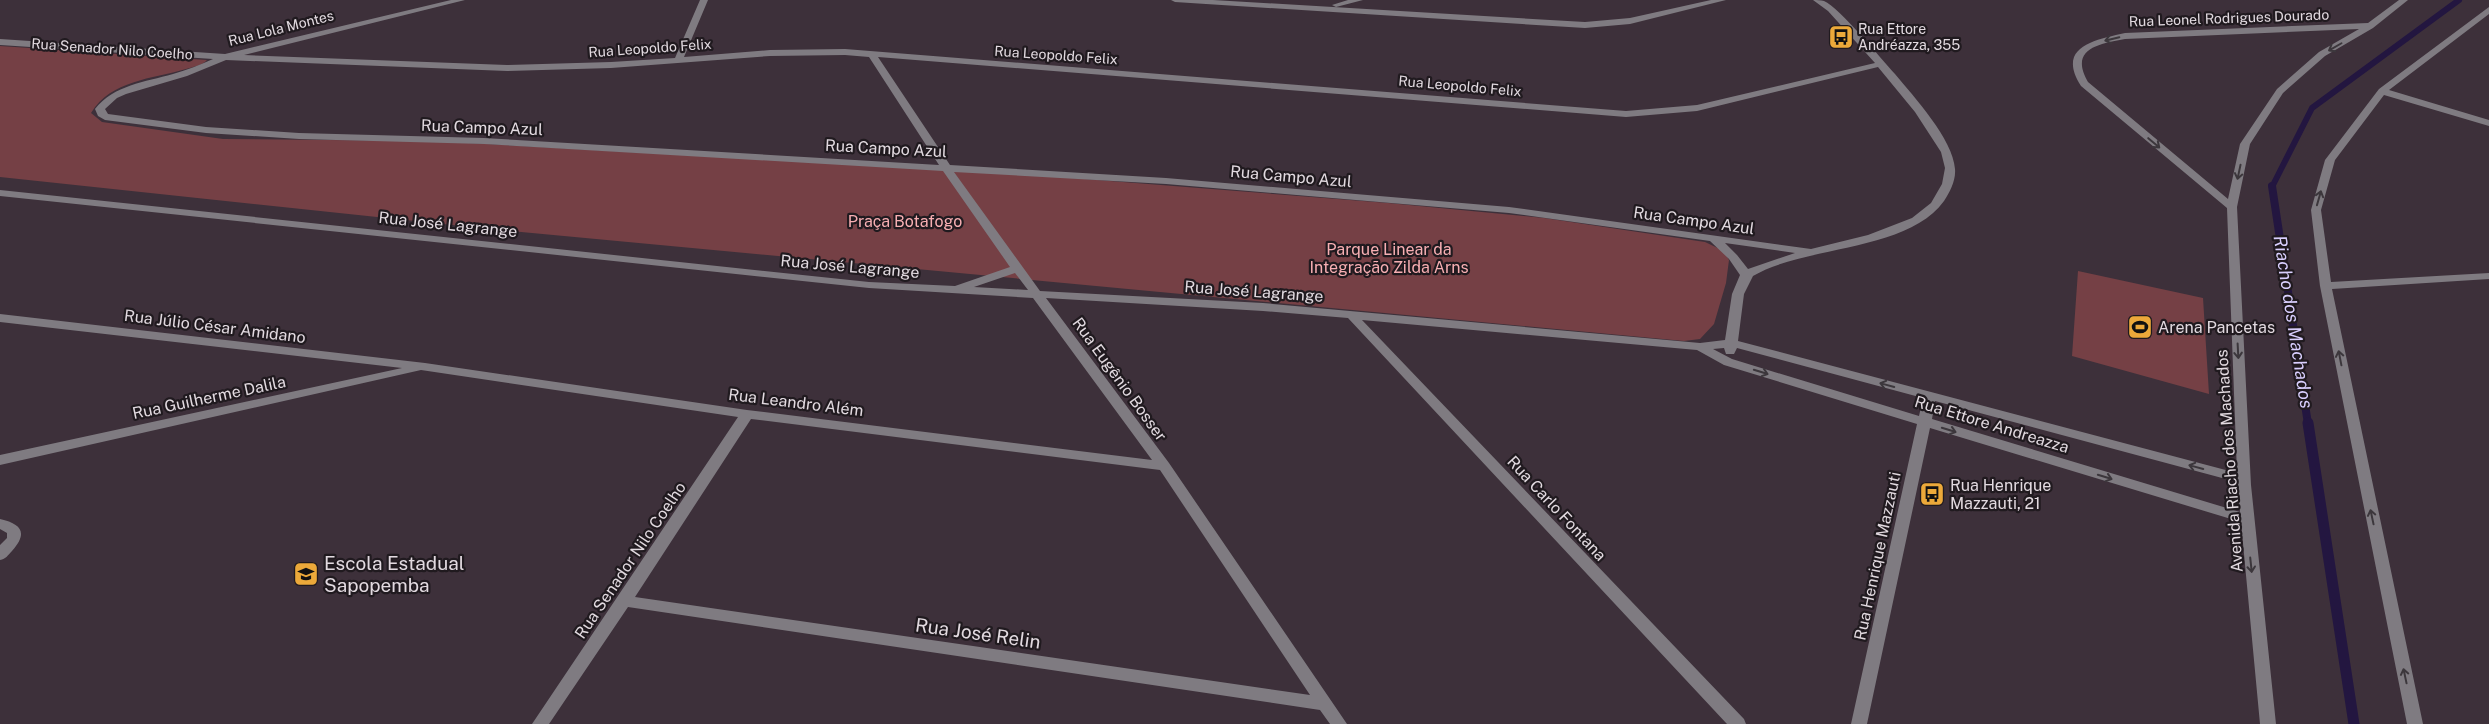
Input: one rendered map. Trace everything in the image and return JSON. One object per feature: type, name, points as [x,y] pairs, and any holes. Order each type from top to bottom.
[{"type":"street","name":"Rua Lola Montes","points":[[225,57],[461,0]]},
{"type":"street","points":[[678,60],[704,0]]},
{"type":"street","points":[[1175,0],[1321,8],[1425,17],[1585,25],[1630,21],[1722,0]]},
{"type":"street","points":[[1321,8],[1360,0]]},
{"type":"street","points":[[1728,362],[1739,289],[1746,275],[1767,265],[1811,252],[1862,241],[1892,232],[1919,219],[1935,204],[1947,187],[1950,168],[1944,147],[1902,87],[1880,64],[1830,4],[1817,0]]},
{"type":"street","name":"Avenida Riacho dos Machados","points":[[2268,724],[2243,479],[2232,208],[2245,144],[2280,91],[2322,54],[2370,26],[2404,0]]},
{"type":"street","points":[[2415,724],[2326,286],[2316,210],[2330,160],[2382,91],[2489,10]]},
{"type":"street","name":"Rua Leonel Rodrigues Dourado","points":[[2232,208],[2084,84],[2076,73],[2076,60],[2082,50],[2100,42],[2125,36],[2370,26]]},
{"type":"street","name":"Rua Senador Nilo Coelho","points":[[0,42],[225,57]]},
{"type":"street","name":"Rua Leopoldo Felix","points":[[225,57],[507,68],[560,68],[804,52],[872,55],[1626,114],[1697,108],[1880,64]]},
{"type":"street","name":"Rua Eugênio Bosser","points":[[872,55],[945,166],[1017,268],[1164,466],[1339,724]]},
{"type":"street","name":"Rua Campo Azul","points":[[225,57],[202,68],[126,90],[104,102],[100,109],[101,114],[105,117],[162,126],[216,130],[484,141],[1148,179],[1509,210],[1811,252]]},
{"type":"street","points":[[2382,91],[2489,124]]},
{"type":"street","name":"Rua José Lagrange","points":[[0,193],[869,285],[1263,307],[1700,347]]},
{"type":"street","points":[[1712,237],[1733,257],[1746,275]]},
{"type":"street","points":[[951,291],[1017,268]]},
{"type":"street","points":[[2326,286],[2489,276]]},
{"type":"street","name":"Rua Carlo Fontana","points":[[1351,315],[1738,724]]},
{"type":"street","name":"Rua Júlio César Amidano","points":[[0,318],[426,367]]},
{"type":"street","name":"Rua Ettore Andreazza","points":[[1700,347],[1732,343],[2243,479]]},
{"type":"street","name":"Rua Ettore Andreazza","points":[[1700,347],[1728,362],[2246,519]]},
{"type":"street","name":"Rua Leandro Além","points":[[426,367],[747,414],[1164,466]]},
{"type":"street","name":"Rua Guilherme Dalila","points":[[0,460],[426,367]]},
{"type":"street","name":"Rua Henrique Mazzauti","points":[[1859,724],[1930,396]]},
{"type":"street","name":"Rua Senador Nilo Coelho","points":[[540,724],[624,601],[747,414]]},
{"type":"street","points":[[0,524],[9,526],[14,531],[14,539],[0,555]]},
{"type":"street","name":"Rua José Relin","points":[[624,601],[1326,704]]},
{"type":"green space","name":"Parque Linear da Integração Zilda Arns","points":[[0,46],[207,60],[195,67],[133,82],[121,87],[99,102],[91,113],[102,122],[223,139],[432,141],[1021,174],[1388,203],[1544,218],[1705,242],[1724,251],[1729,260],[1726,283],[1714,324],[1700,339],[1684,341],[500,230],[0,177]]},
{"type":"green space","name":"Arena Pancetas","points":[[2078,271],[2203,298],[2209,394],[2072,356]]},
{"type":"waterway","name":"Riacho dos Machados","points":[[2272,187],[2312,108],[2459,0]]},
{"type":"waterway","name":"Riacho dos Machados","points":[[2272,187],[2308,424]]},
{"type":"waterway","name":"Riacho dos Machados","points":[[2308,423],[2354,724]]},
{"type":"place","name":"Rua Ettore Andréazza, 355","points":[[1841,37]]},
{"type":"place","name":"Arena Pancetas","points":[[2140,327]]},
{"type":"place","name":"Rua Henrique Mazzauti, 21","points":[[1932,494]]},
{"type":"place","name":"Escola Estadual Sapopemba","points":[[306,574]]},
{"type":"park label","name":"Praça Botafogo","points":[[905,221]]}]
